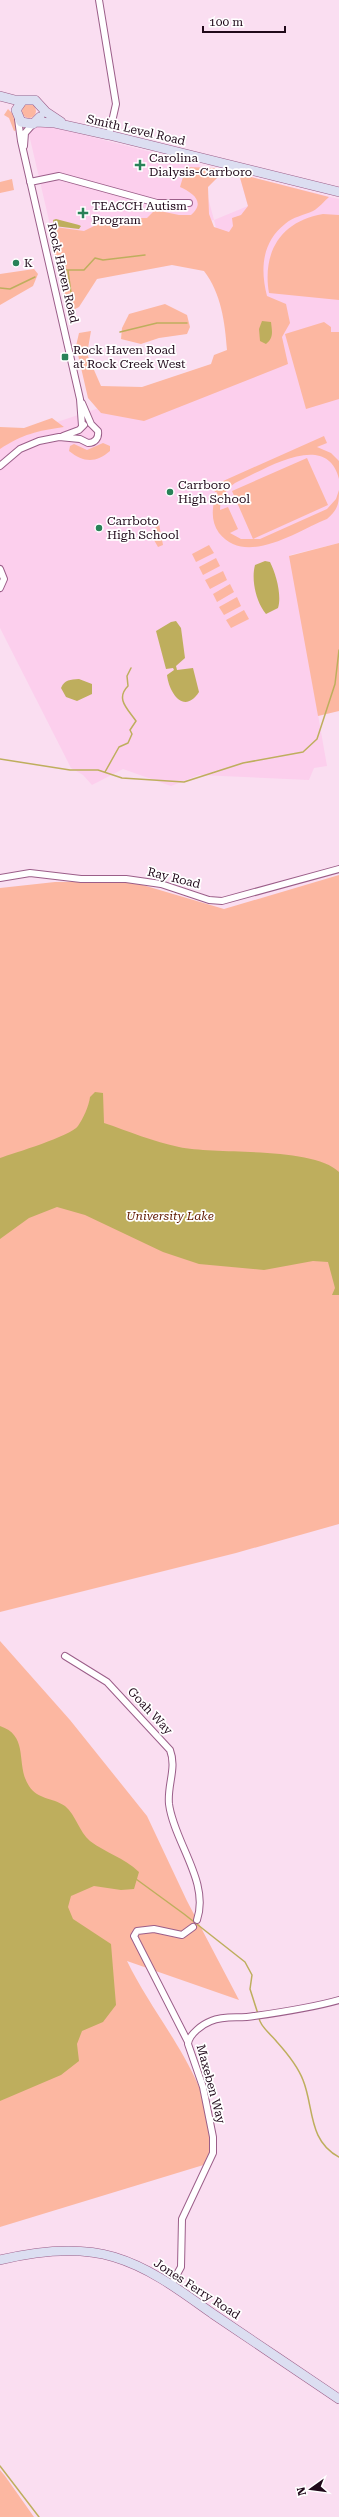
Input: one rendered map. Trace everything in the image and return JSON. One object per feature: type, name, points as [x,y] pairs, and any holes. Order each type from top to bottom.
[{"type":"main road","points":[[0,96],[22,100],[31,99],[40,107],[41,115],[34,123],[25,124],[0,101]]},
{"type":"main road","points":[[17,117],[17,106],[22,100]]},
{"type":"main road","name":"Smith Level Road","points":[[40,107],[67,126]]},
{"type":"main road","name":"Smith Level Road","points":[[34,123],[67,126],[109,135],[339,192]]},
{"type":"main road","name":"Jones Ferry Road","points":[[0,2260],[46,2252],[98,2254],[144,2269],[171,2285],[339,2399]]},
{"type":"street","points":[[99,0],[116,104],[109,135]]},
{"type":"street","name":"Rock Haven Road","points":[[17,117],[30,182],[80,399],[91,424],[98,431],[96,440],[88,444],[80,439],[59,437]]},
{"type":"street","name":"Rock Haven Road","points":[[24,152],[25,132],[34,123]]},
{"type":"street","points":[[30,182],[59,176],[157,203],[188,203]]},
{"type":"street","name":"Rock Haven Road","points":[[80,399],[80,439]]},
{"type":"street","name":"Rock Haven Road","points":[[0,466],[20,449],[38,441],[59,437],[91,424]]},
{"type":"street","points":[[0,569],[4,579],[0,588]]},
{"type":"street","name":"Ray Road","points":[[0,878],[30,872],[81,879],[126,879],[161,884],[210,900],[222,901],[339,869]]},
{"type":"street","name":"Goah Way","points":[[65,1656],[107,1682],[170,1750],[173,1763],[169,1806],[182,1847],[197,1880],[199,1905],[197,1920]]},
{"type":"street","points":[[188,2042],[134,1936],[137,1931],[148,1929],[182,1935],[193,1927]]},
{"type":"street","name":"Maxeben Way","points":[[171,2285],[181,2267],[182,2219],[213,2153],[213,2137],[202,2087],[188,2042],[202,2026],[209,2021],[310,2008],[339,2000]]},
{"type":"shaded area","points":[[36,123],[199,164],[214,220],[54,242],[28,130]]},
{"type":"shaded area","name":"Carrboro High School","points":[[239,174],[339,199],[339,543],[290,555],[327,766],[314,768],[309,780],[199,775],[171,786],[123,769],[92,785],[83,775],[71,768],[0,628],[0,441],[249,358],[214,220],[248,206]]},
{"type":"shaded area","points":[[56,219],[81,226],[79,229],[54,226],[53,220]]},
{"type":"shaded area","points":[[262,321],[271,322],[271,337],[269,342],[266,344],[260,341],[259,329]]},
{"type":"shaded area","points":[[265,561],[270,562],[272,567],[278,585],[279,597],[278,608],[266,614],[257,597],[254,584],[255,565]]},
{"type":"shaded area","points":[[176,621],[181,628],[185,658],[176,666],[177,670],[193,668],[199,692],[188,702],[178,699],[168,682],[167,675],[174,670],[173,668],[166,669],[156,631],[171,622]]},
{"type":"shaded area","points":[[79,679],[92,684],[92,694],[77,701],[66,697],[61,688],[64,683],[68,680]]},
{"type":"shaded area","name":"University Lake","points":[[95,1092],[103,1093],[104,1123],[151,1139],[170,1145],[195,1149],[263,1153],[308,1158],[326,1164],[339,1172],[339,1295],[332,1295],[335,1288],[328,1262],[313,1261],[264,1270],[199,1264],[163,1252],[85,1215],[57,1207],[29,1218],[0,1239],[0,1158],[65,1135],[73,1130],[82,1120],[90,1097]]},
{"type":"shaded area","points":[[0,1726],[9,1731],[19,1744],[25,1778],[33,1791],[65,1806],[90,1841],[139,1872],[134,1889],[121,1890],[94,1886],[71,1896],[68,1907],[73,1919],[111,1944],[116,2005],[103,2022],[82,2031],[77,2044],[79,2061],[61,2075],[0,2101]]},
{"type":"green space","points":[[26,104],[32,104],[36,108],[36,114],[32,118],[26,118],[22,114],[22,108]]},
{"type":"green space","points":[[8,109],[14,115],[17,130],[14,131],[9,118],[4,115]]},
{"type":"green space","points":[[186,167],[215,168],[219,176],[208,187],[209,214],[214,227],[229,232],[233,226],[232,218],[241,215],[248,206],[239,174],[329,197],[315,210],[295,218],[285,224],[277,231],[267,248],[264,276],[267,296],[286,304],[290,323],[282,337],[288,364],[144,421],[101,413],[88,398],[76,346],[79,333],[91,331],[87,354],[101,386],[142,387],[211,364],[214,355],[227,350],[221,308],[210,280],[204,271],[172,265],[97,279],[79,307],[73,310],[68,307],[48,226],[84,231],[102,222],[128,218],[147,218],[155,210],[179,215],[191,215],[198,202],[193,195],[180,187]]},
{"type":"green space","points":[[12,179],[14,190],[0,193],[0,182]]},
{"type":"green space","points":[[323,214],[339,215],[339,300],[269,293],[269,264],[272,252],[278,241],[286,231],[296,224],[308,218]]},
{"type":"green space","points":[[34,269],[38,274],[33,286],[0,305],[0,274]]},
{"type":"green space","points":[[165,304],[187,315],[190,327],[187,334],[159,338],[141,344],[121,339],[122,328],[129,314]]},
{"type":"green space","points":[[324,322],[331,327],[331,332],[339,332],[339,399],[306,409],[285,334]]},
{"type":"green space","points":[[52,418],[64,427],[30,434],[0,449],[0,427],[24,428]]},
{"type":"green space","points":[[324,436],[327,443],[317,447],[331,453],[339,461],[339,479],[332,464],[321,456],[308,455],[293,457],[261,470],[228,488],[221,502],[220,510],[228,507],[238,529],[230,533],[241,539],[260,539],[327,509],[336,499],[339,490],[337,506],[334,512],[327,519],[287,538],[257,547],[243,547],[230,543],[219,533],[213,518],[214,502],[217,492],[215,492],[212,486]]},
{"type":"green space","points":[[103,443],[110,446],[110,451],[100,458],[90,460],[80,458],[69,451],[70,446],[74,444],[87,450]]},
{"type":"green space","points":[[307,458],[328,505],[253,539],[232,491]]},
{"type":"green space","points":[[159,524],[163,545],[158,547],[150,533]]},
{"type":"green space","points":[[339,543],[339,711],[318,716],[289,556]]},
{"type":"green space","points":[[209,545],[214,553],[196,562],[192,554]]},
{"type":"green space","points":[[216,558],[220,566],[203,575],[199,567]]},
{"type":"green space","points":[[223,571],[227,580],[210,589],[205,580]]},
{"type":"green space","points":[[230,584],[234,592],[217,602],[213,594]]},
{"type":"green space","points":[[237,597],[241,606],[224,615],[219,607]]},
{"type":"green space","points":[[244,610],[249,619],[231,628],[226,620]]},
{"type":"green space","name":"University Lake","points":[[339,875],[339,1524],[236,1553],[0,1612],[0,888],[55,882],[129,881],[224,909]]},
{"type":"green space","points":[[0,1641],[70,1720],[147,1816],[187,1901],[239,2000],[127,1961],[138,1983],[191,2069],[201,2092],[209,2115],[213,2139],[210,2163],[0,2227]]},
{"type":"green space","points":[[0,2470],[5,2476],[34,2517],[0,2517]]},
{"type":"waterway","points":[[65,270],[84,270],[95,258],[103,260],[145,255]]},
{"type":"waterway","points":[[68,271],[72,300]]},
{"type":"waterway","points":[[0,288],[10,289],[35,277]]},
{"type":"waterway","points":[[120,332],[157,323],[187,323]]},
{"type":"waterway","points":[[0,759],[70,770],[98,770],[122,778],[184,782],[243,763],[303,752],[317,739],[335,684],[339,650]]},
{"type":"waterway","points":[[105,772],[119,747],[128,743],[132,734],[130,730],[136,721],[124,704],[123,700],[124,691],[128,686],[127,676],[131,668]]},
{"type":"waterway","points":[[136,1879],[184,1914],[245,1962],[252,1975],[250,1989],[258,2014]]},
{"type":"waterway","points":[[259,2018],[264,2028],[284,2050],[298,2070],[303,2080],[317,2133],[329,2150],[339,2157]]},
{"type":"waterway","points":[[0,2466],[39,2517]]},
{"type":"place","name":"Carolina Dialysis-Carrboro","points":[[140,165]]},
{"type":"place","name":"TEACCH Autism Program","points":[[83,213]]},
{"type":"place","name":"K","points":[[16,263]]},
{"type":"place","name":"Rock Haven Road at Rock Creek West","points":[[65,357]]},
{"type":"place","name":"Carrboro High School","points":[[170,492]]},
{"type":"place","name":"Carrboto High School","points":[[99,528]]}]
